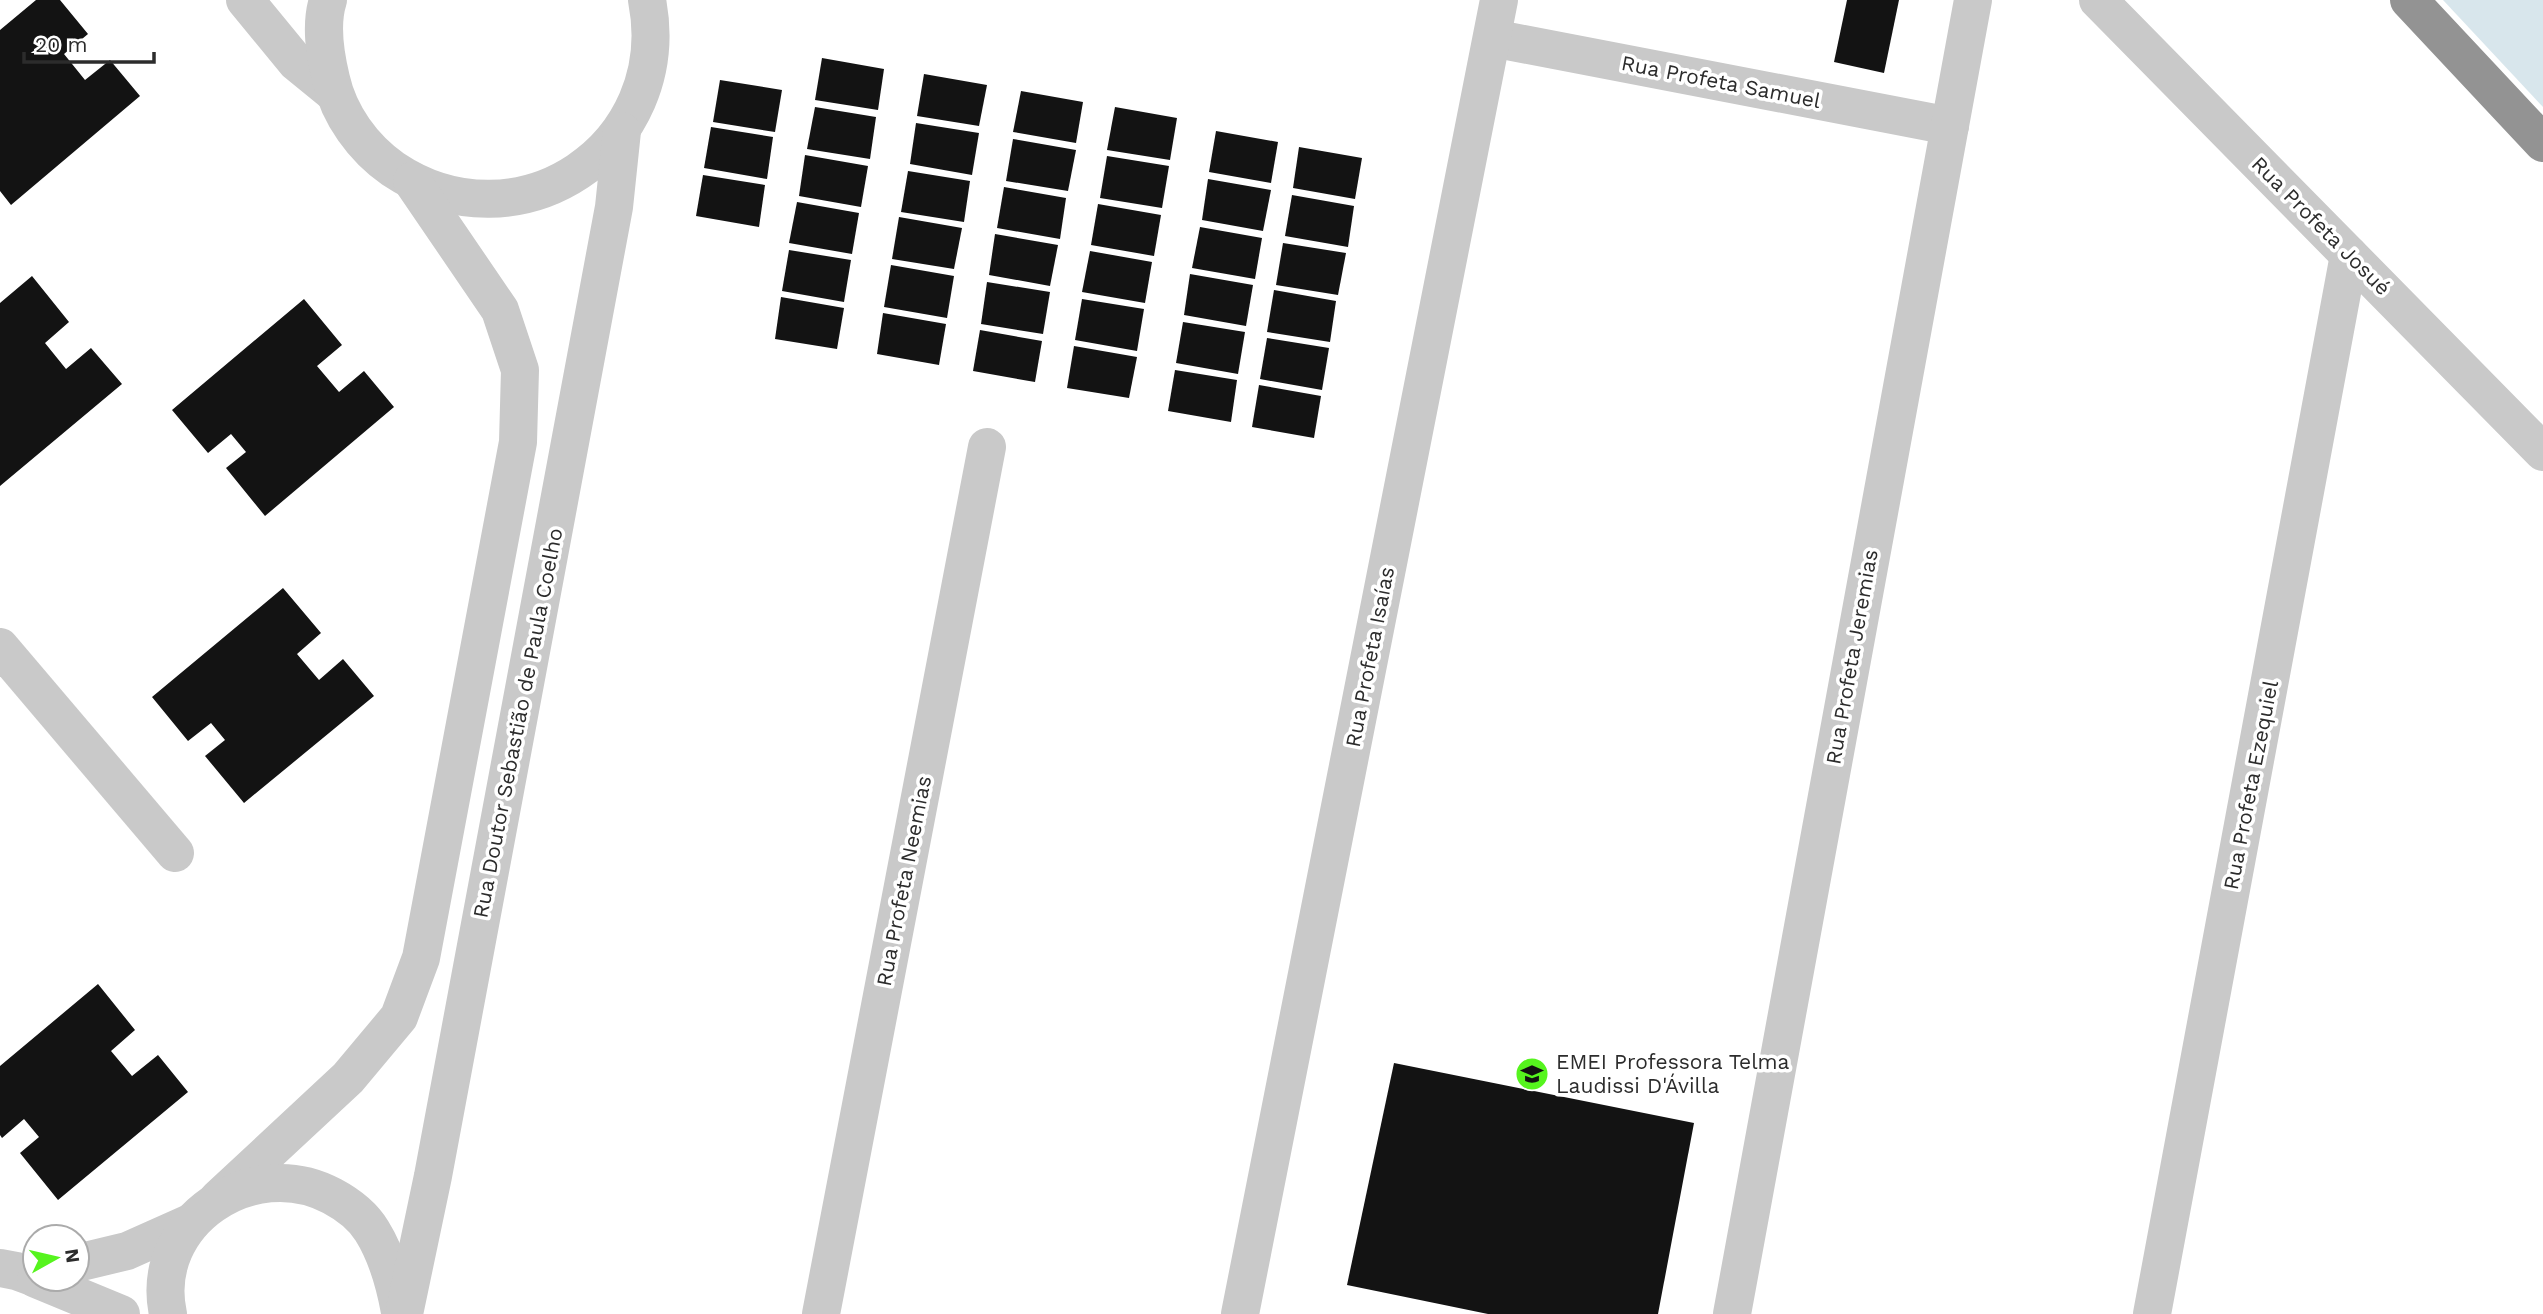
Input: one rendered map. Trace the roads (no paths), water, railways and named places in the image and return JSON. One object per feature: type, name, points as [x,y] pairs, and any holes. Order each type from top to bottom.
[{"type":"highway","points":[[2409,0],[2543,143]]},
{"type":"street","points":[[246,0],[296,62],[334,93]]},
{"type":"street","points":[[328,0],[324,51],[334,93],[352,129],[379,159],[412,181],[456,197],[503,200],[549,189],[590,165],[622,131],[636,107],[646,80],[651,53],[652,8]]},
{"type":"street","name":"Rua Profeta Isaías","points":[[1240,1314],[1499,0]]},
{"type":"street","name":"Rua Profeta Jeremias","points":[[1732,1314],[1973,0]]},
{"type":"street","name":"Rua Profeta Josué","points":[[2098,0],[2543,452]]},
{"type":"street","name":"Rua Profeta Samuel","points":[[1492,38],[1950,126]]},
{"type":"street","name":"Rua Doutor Sebastião de Paula Coelho","points":[[402,1314],[436,1163],[612,221],[622,131]]},
{"type":"street","points":[[168,1314],[167,1276],[176,1247],[205,1210],[348,1078],[399,1017],[421,958],[518,442],[520,370],[500,310],[412,181]]},
{"type":"street","name":"Rua Profeta Ezequiel","points":[[2152,1314],[2349,255]]},
{"type":"street","name":"Rua Profeta Neemias","points":[[821,1314],[987,447]]},
{"type":"street","points":[[0,647],[175,853]]},
{"type":"street","points":[[91,1260],[127,1251],[249,1185],[284,1181],[317,1188],[347,1205],[371,1229],[386,1260],[402,1314]]},
{"type":"street","points":[[71,1293],[121,1314]]},
{"type":"place","name":"EMEI Professora Telma Laudissi D'Ávilla","points":[[1532,1074]]}]
